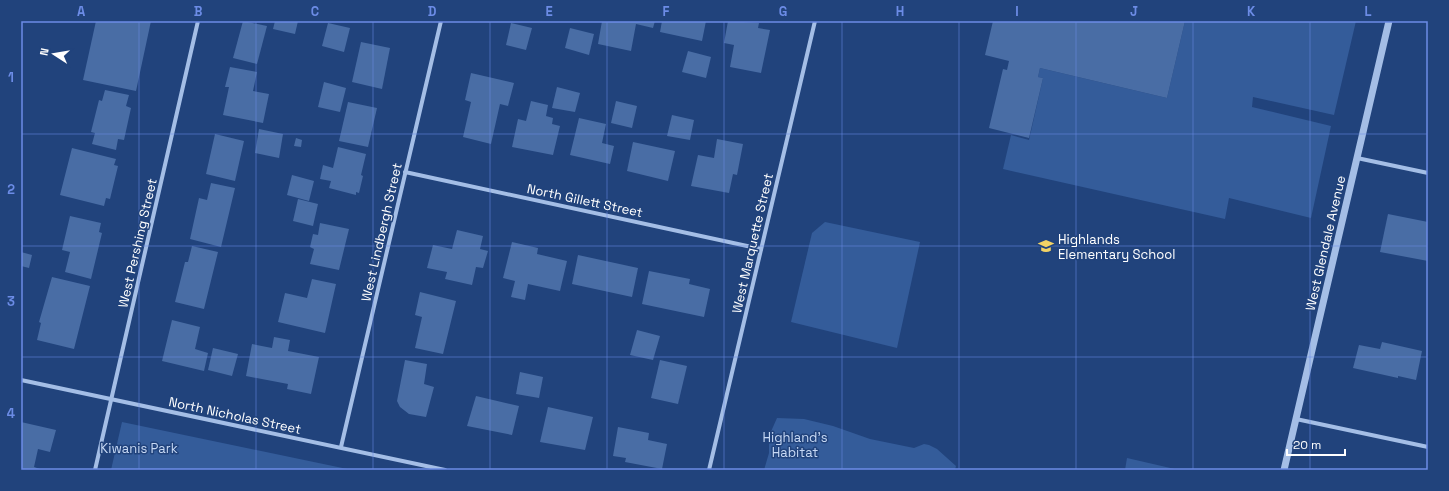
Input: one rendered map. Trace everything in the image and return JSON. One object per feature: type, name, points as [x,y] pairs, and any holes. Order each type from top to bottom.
[{"type":"street","name":"West Pershing Street","points":[[95,470],[198,21]]},
{"type":"street","name":"West Lindbergh Street","points":[[341,447],[441,21]]},
{"type":"street","name":"West Marquette Street","points":[[709,470],[815,21]]},
{"type":"street","name":"West Glendale Avenue","points":[[1284,470],[1389,21]]},
{"type":"street","points":[[1357,158],[1428,173]]},
{"type":"street","name":"North Gillett Street","points":[[405,172],[761,249]]},
{"type":"street","name":"North Nicholas Street","points":[[21,380],[445,470]]},
{"type":"street","points":[[1296,419],[1428,447]]},
{"type":"green space","points":[[1185,21],[1356,21],[1334,115],[1253,97],[1252,107],[1331,126],[1311,218],[1229,198],[1225,219],[1003,169],[1011,135],[1029,140],[1043,78],[1038,77],[1040,68],[1167,98]]},
{"type":"green space","points":[[825,222],[920,242],[897,348],[791,322],[812,233]]},
{"type":"green space","name":"Highland's Habitat","points":[[777,418],[804,419],[833,426],[870,439],[914,448],[924,444],[929,445],[937,449],[956,466],[955,470],[764,470],[769,453],[769,436]]},
{"type":"green space","name":"Kiwanis Park","points":[[122,422],[352,470],[111,470]]},
{"type":"green space","points":[[1127,458],[1179,470],[1125,470]]},
{"type":"building","points":[[96,21],[151,21],[136,91],[83,80]]},
{"type":"building","points":[[243,21],[267,26],[257,64],[233,58]]},
{"type":"building","points":[[275,21],[298,21],[295,34],[273,29]]},
{"type":"building","points":[[602,21],[655,21],[653,28],[636,24],[631,51],[598,44]]},
{"type":"building","points":[[662,21],[706,21],[702,41],[660,32]]},
{"type":"building","points":[[728,21],[759,23],[758,28],[770,30],[761,73],[730,67],[734,45],[724,43]]},
{"type":"building","points":[[993,21],[1185,21],[1167,98],[1040,68],[1038,77],[1043,78],[1029,138],[989,128],[1003,69],[1007,70],[1009,61],[985,55]]},
{"type":"building","points":[[328,23],[350,28],[344,52],[322,46]]},
{"type":"building","points":[[511,23],[532,28],[526,50],[506,45]]},
{"type":"building","points":[[570,28],[594,34],[589,55],[565,48]]},
{"type":"building","points":[[361,42],[390,48],[382,89],[352,82]]},
{"type":"building","points":[[688,51],[711,57],[706,78],[682,72]]},
{"type":"building","points":[[230,67],[257,72],[253,91],[269,94],[263,123],[223,115],[229,87],[225,87]]},
{"type":"building","points":[[471,73],[514,83],[508,106],[500,104],[491,144],[463,137],[471,102],[465,100]]},
{"type":"building","points":[[324,82],[346,88],[340,112],[318,107]]},
{"type":"building","points":[[557,87],[580,93],[575,112],[552,108]]},
{"type":"building","points":[[105,90],[129,95],[126,106],[131,108],[124,140],[118,139],[116,150],[92,144],[95,133],[91,132],[99,100],[102,101]]},
{"type":"building","points":[[531,101],[548,105],[546,116],[553,118],[552,124],[560,126],[553,155],[512,147],[518,119],[526,121]]},
{"type":"building","points":[[616,101],[637,106],[632,128],[611,123]]},
{"type":"building","points":[[348,102],[377,108],[368,147],[339,141]]},
{"type":"building","points":[[672,115],[694,120],[690,140],[667,136]]},
{"type":"building","points":[[579,118],[606,124],[602,143],[614,146],[610,164],[570,155]]},
{"type":"building","points":[[259,129],[283,134],[279,158],[255,153]]},
{"type":"building","points":[[215,134],[244,141],[235,181],[206,174]]},
{"type":"building","points":[[296,138],[302,140],[301,147],[294,146]]},
{"type":"building","points":[[717,139],[743,144],[737,175],[733,174],[729,193],[691,186],[698,155],[714,158]]},
{"type":"building","points":[[633,142],[675,151],[668,181],[627,171]]},
{"type":"building","points":[[338,147],[366,154],[361,175],[363,176],[359,193],[356,192],[356,195],[329,188],[331,181],[320,179],[323,165],[333,168]]},
{"type":"building","points":[[72,148],[116,159],[114,165],[118,166],[110,199],[106,198],[104,206],[60,195]]},
{"type":"building","points":[[292,175],[314,181],[309,201],[287,195]]},
{"type":"building","points":[[211,183],[235,188],[221,247],[190,239],[199,198],[207,200]]},
{"type":"building","points":[[298,199],[318,204],[313,226],[293,221]]},
{"type":"building","points":[[1388,214],[1428,222],[1428,261],[1380,252]]},
{"type":"building","points":[[70,216],[101,223],[99,232],[102,233],[91,279],[65,272],[70,252],[62,250]]},
{"type":"building","points":[[320,223],[349,229],[339,270],[310,264],[314,249],[310,247],[313,234],[318,235]]},
{"type":"building","points":[[457,230],[483,236],[480,249],[488,251],[483,268],[476,267],[472,285],[445,279],[447,272],[427,268],[433,245],[452,249]]},
{"type":"building","points":[[512,242],[538,248],[537,254],[567,261],[560,291],[528,284],[525,300],[511,297],[515,281],[503,278]]},
{"type":"building","points":[[192,246],[218,252],[204,309],[175,302],[185,262],[188,262]]},
{"type":"building","points":[[21,252],[32,255],[29,268],[21,266]]},
{"type":"building","points":[[578,255],[638,268],[632,297],[572,284]]},
{"type":"building","points":[[649,271],[690,279],[689,284],[710,289],[704,317],[642,304]]},
{"type":"building","points":[[52,277],[90,286],[74,349],[37,340],[41,323],[39,322]]},
{"type":"building","points":[[312,279],[336,284],[325,333],[278,322],[285,293],[307,298]]},
{"type":"building","points":[[420,292],[456,301],[443,354],[415,348],[422,317],[415,315]]},
{"type":"building","points":[[172,320],[200,327],[195,349],[208,353],[204,371],[162,361]]},
{"type":"building","points":[[637,330],[660,336],[653,360],[630,355]]},
{"type":"building","points":[[274,337],[290,340],[288,351],[319,357],[311,394],[287,389],[288,384],[246,376],[252,344],[272,348]]},
{"type":"building","points":[[1382,342],[1422,351],[1416,380],[1398,376],[1398,378],[1353,368],[1359,345],[1380,349]]},
{"type":"building","points":[[213,348],[238,354],[232,376],[208,370]]},
{"type":"building","points":[[405,360],[427,364],[424,384],[434,387],[426,417],[409,414],[400,407],[397,401]]},
{"type":"building","points":[[660,360],[687,366],[678,404],[651,398]]},
{"type":"building","points":[[520,372],[543,377],[539,398],[516,394]]},
{"type":"building","points":[[476,396],[519,406],[512,435],[467,426]]},
{"type":"building","points":[[548,407],[593,417],[585,450],[540,442]]},
{"type":"building","points":[[21,422],[56,430],[50,452],[38,449],[34,467],[43,470],[21,470]]},
{"type":"building","points":[[618,427],[649,433],[648,440],[667,444],[662,469],[625,462],[626,458],[613,456]]},
{"type":"place","name":"Highlands Elementary School","points":[[1046,246]]}]
